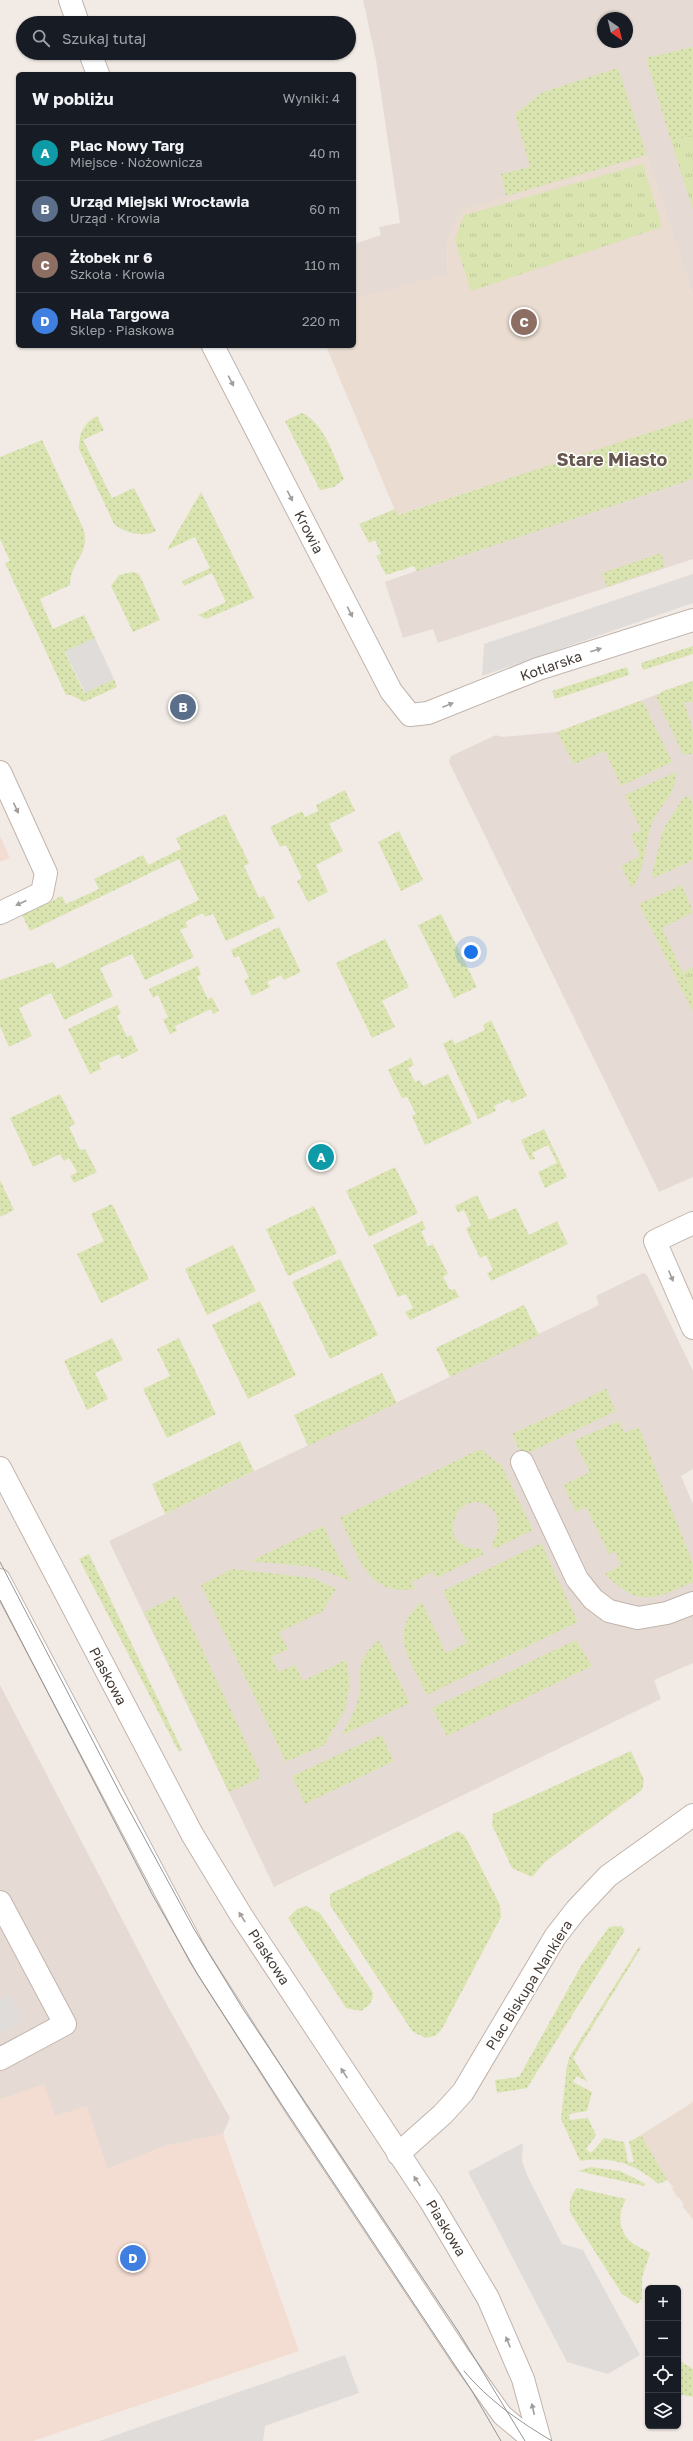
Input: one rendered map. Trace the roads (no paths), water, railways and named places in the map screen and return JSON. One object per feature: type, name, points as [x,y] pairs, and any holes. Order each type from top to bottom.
[{"type":"street","points":[[70,0],[76,16]]},
{"type":"street","points":[[93,60],[97,72]]},
{"type":"street","name":"Krowia","points":[[214,348],[391,691],[410,715]]},
{"type":"street","name":"Kotlarska","points":[[410,715],[428,714],[538,669],[693,620]]},
{"type":"street","points":[[0,772],[46,873],[42,893],[0,913]]},
{"type":"street","points":[[693,1223],[656,1240],[693,1328]]},
{"type":"street","points":[[522,1462],[578,1580],[594,1599],[609,1611],[638,1618],[667,1614],[693,1603]]},
{"type":"street","name":"Piaskowa","points":[[0,1468],[192,1834],[241,1915],[431,2202],[488,2298],[523,2378],[540,2441]]},
{"type":"street","name":"Plac Biskupa Nankiera","points":[[398,2154],[443,2114],[463,2092],[555,1937],[576,1910],[608,1876],[693,1815]]},
{"type":"street","points":[[0,1902],[65,2024],[0,2059]]},
{"type":"lane","points":[[0,1579],[199,1957],[292,2103],[460,2356],[502,2414],[533,2441]]},
{"type":"tram line","points":[[0,1562],[121,1795],[194,1929],[243,2009],[458,2331],[525,2441]]},
{"type":"tram line","points":[[0,1600],[152,1894],[198,1975],[282,2105],[472,2391],[501,2441]]},
{"type":"tram line","points":[[464,2371],[483,2392],[505,2410],[552,2441]]},
{"type":"place","name":"Żłobek nr 6","points":[[524,322]]},
{"type":"place","name":"Urząd Miejski Wrocławia","points":[[183,707]]},
{"type":"place","name":"Plac Nowy Targ","points":[[321,1157]]},
{"type":"place","name":"Hala Targowa","points":[[133,2258]]},
{"type":"district","name":"Stare Miasto","points":[[612,460]]}]
